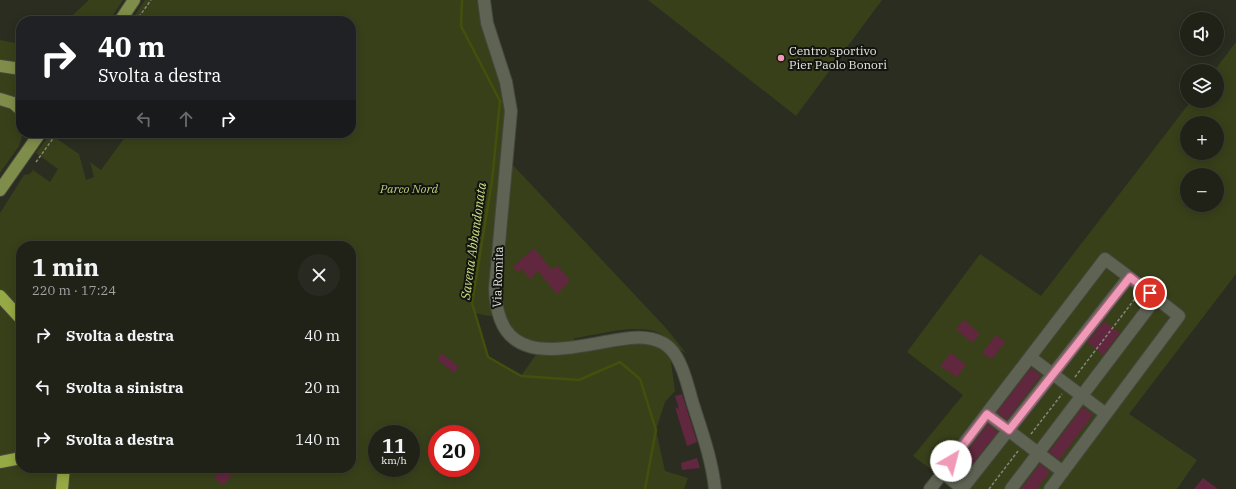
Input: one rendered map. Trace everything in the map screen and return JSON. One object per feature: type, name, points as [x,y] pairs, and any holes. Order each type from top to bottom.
[{"type":"highway","points":[[0,296],[4,304],[16,315]]},
{"type":"highway","points":[[0,462],[16,459]]},
{"type":"highway","points":[[62,489],[64,473]]},
{"type":"main road","points":[[123,16],[134,0]]},
{"type":"main road","points":[[0,66],[16,68]]},
{"type":"main road","points":[[0,99],[13,103],[16,106]]},
{"type":"main road","points":[[27,152],[28,138]]},
{"type":"main road","points":[[0,190],[37,138]]},
{"type":"street","name":"Via Romita","points":[[484,0],[487,23],[506,82],[511,111],[495,288],[497,314],[501,323],[520,343],[540,349],[587,345],[635,337],[655,340],[669,348],[676,356],[683,371],[711,462],[715,489]]},
{"type":"street","points":[[1050,489],[1179,316],[1130,277],[1105,259],[942,472],[963,489],[1130,277]]},
{"type":"street","points":[[1011,489],[1156,298]]},
{"type":"street","points":[[1030,358],[1106,414]]},
{"type":"street","points":[[987,414],[1063,472]]},
{"type":"path","points":[[139,16],[150,0]]},
{"type":"path","points":[[36,162],[53,138]]},
{"type":"green space","points":[[89,0],[123,0],[112,16],[71,16]]},
{"type":"green space","name":"Parco Nord","points":[[145,0],[484,0],[501,68],[510,162],[665,327],[686,353],[663,335],[650,330],[640,329],[629,329],[575,338],[570,347],[635,337],[669,348],[675,391],[665,402],[656,430],[665,471],[688,478],[684,489],[67,489],[69,473],[356,473],[356,241],[16,241],[16,308],[0,291],[0,213],[24,175],[30,174],[33,170],[50,182],[58,169],[36,153],[47,138],[56,138],[79,154],[86,180],[94,177],[90,162],[101,170],[124,138],[356,138],[356,16],[134,16]],"holes":[[[475,313],[489,316],[497,314],[529,346],[540,349],[521,376],[488,357]]]},
{"type":"green space","name":"Centro sportivo Pier Paolo Bonori","points":[[648,0],[882,0],[796,116]]},
{"type":"green space","points":[[0,40],[16,43],[16,61],[0,59]]},
{"type":"green space","points":[[1236,42],[1236,274],[1129,414],[1197,460],[1177,489],[954,489],[955,487],[913,456],[963,395],[907,352],[980,254],[1041,296],[1186,108],[1224,108],[1224,64],[1219,64]]},
{"type":"green space","points":[[0,72],[16,75],[16,101],[0,94]]},
{"type":"green space","points":[[0,105],[16,113],[16,138],[21,138],[19,146],[0,173]]},
{"type":"green space","points":[[0,306],[16,322],[16,455],[0,458]]},
{"type":"green space","points":[[16,465],[16,473],[60,473],[58,489],[0,489],[0,467]]},
{"type":"building","points":[[534,248],[552,270],[557,265],[570,281],[557,294],[538,271],[530,279],[522,269],[518,272],[513,267]]},
{"type":"building","points":[[964,320],[980,334],[972,343],[956,329]]},
{"type":"building","points":[[1104,321],[1120,333],[1103,355],[1087,342]]},
{"type":"building","points":[[996,335],[1005,342],[992,359],[982,353]]},
{"type":"building","points":[[442,353],[459,367],[454,373],[437,359]]},
{"type":"building","points":[[951,353],[966,365],[957,377],[940,366]]},
{"type":"building","points":[[1031,368],[1041,375],[1007,420],[997,412]]},
{"type":"building","points":[[682,394],[697,442],[687,446],[675,407],[679,409],[675,396]]},
{"type":"building","points":[[1083,407],[1093,415],[1059,460],[1049,452]]},
{"type":"building","points":[[988,424],[998,432],[961,478],[952,471]]},
{"type":"building","points":[[697,458],[700,468],[682,470],[681,463]]},
{"type":"building","points":[[1040,464],[1050,472],[1037,489],[1021,489]]},
{"type":"building","points":[[218,473],[234,473],[223,485],[214,478]]},
{"type":"building","points":[[1203,478],[1218,489],[1194,489]]},
{"type":"waterway","name":"Savena Abbandonata","points":[[462,0],[461,26],[500,101],[492,181],[472,303],[488,357],[521,376],[579,380],[620,362],[640,379],[656,430],[645,489]]},
{"type":"place","name":"Centro sportivo Pier Paolo Bonori","points":[[781,58]]},
{"type":"route","points":[[951,461],[987,414],[1009,430],[1130,277],[1150,293]]}]
